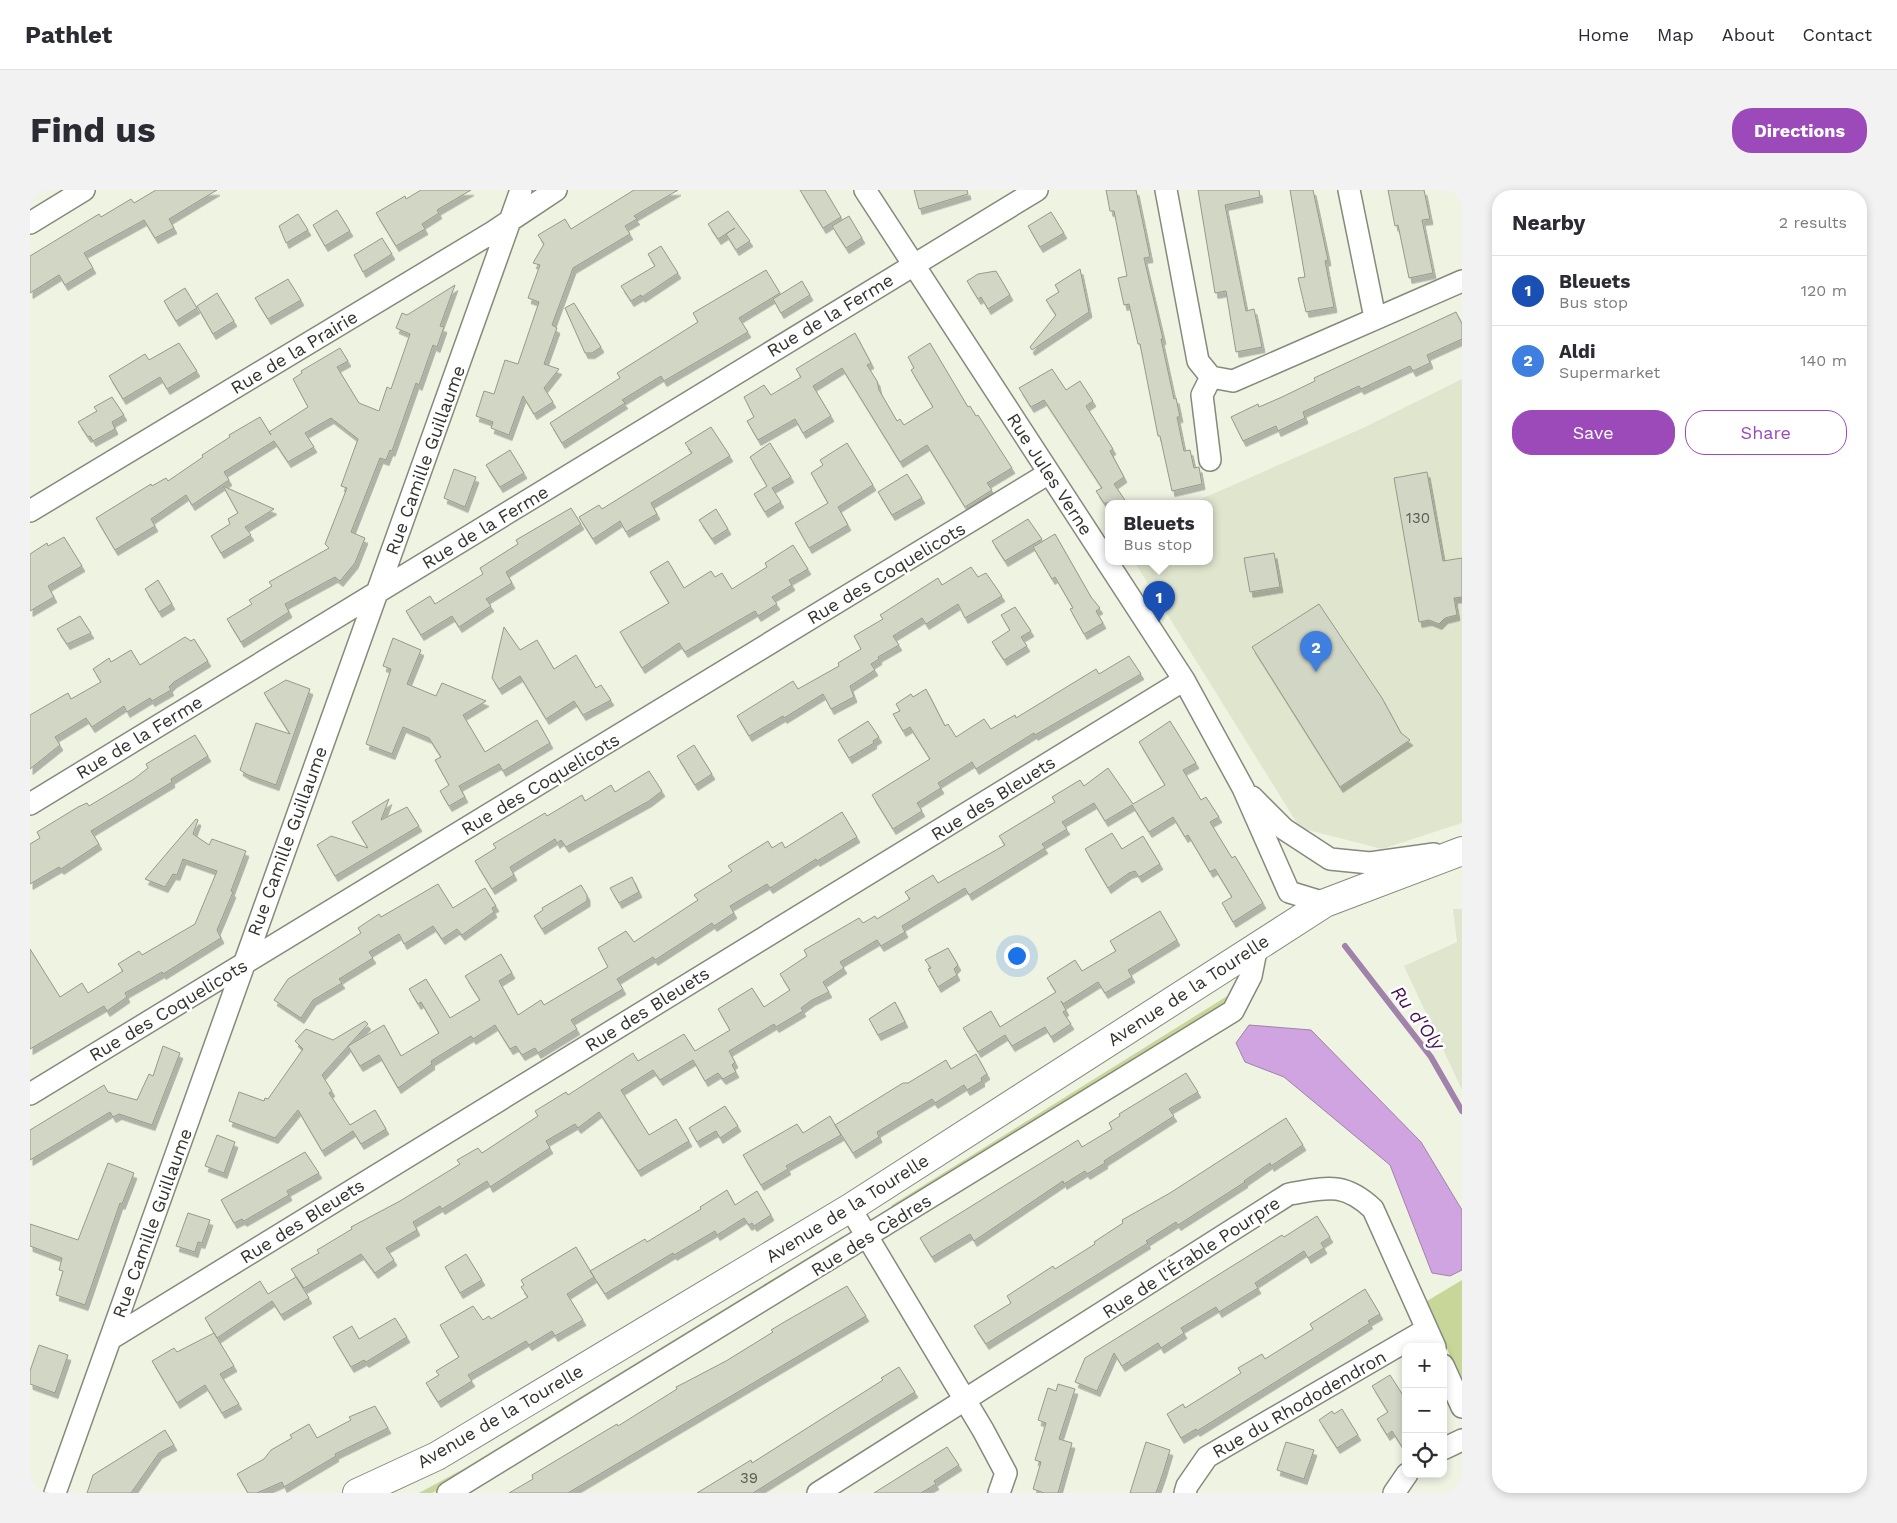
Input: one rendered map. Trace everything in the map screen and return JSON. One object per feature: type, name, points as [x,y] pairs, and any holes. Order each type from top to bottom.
[{"type":"main road","name":"Avenue de la Tourelle","points":[[357,1493],[437,1456],[850,1208],[1325,903],[1462,850]]},
{"type":"street","points":[[30,223],[84,190]]},
{"type":"street","name":"Rue Camille Guillaume","points":[[55,1493],[521,190]]},
{"type":"street","name":"Rue de la Prairie","points":[[30,511],[493,232],[556,190]]},
{"type":"street","name":"Rue Jules Verne","points":[[865,190],[1105,559]]},
{"type":"street","name":"Rue de la Ferme","points":[[30,804],[1037,190]]},
{"type":"street","points":[[1166,190],[1198,361],[1211,377],[1234,381],[1462,281]]},
{"type":"street","points":[[1349,190],[1375,318]]},
{"type":"street","points":[[1210,460],[1202,395],[1211,377]]},
{"type":"street","name":"Rue des Coquelicots","points":[[30,1094],[1049,473]]},
{"type":"street","name":"Rue Jules Verne","points":[[1109,565],[1184,680],[1243,788],[1289,892]]},
{"type":"street","name":"Rue des Bleuets","points":[[110,1339],[1184,680]]},
{"type":"street","name":"Rue Jules Verne","points":[[1243,788],[1284,829],[1330,859],[1370,863],[1462,850]]},
{"type":"street","points":[[1220,969],[1290,913],[1289,892],[1325,903]]},
{"type":"street","name":"Rue des Cèdres","points":[[448,1493],[1233,1011],[1251,976],[1257,946]]},
{"type":"street","name":"Rue de l'Érable Pourpre","points":[[818,1493],[966,1401],[1289,1194],[1332,1187],[1362,1199],[1373,1209],[1431,1338]]},
{"type":"street","points":[[850,1208],[966,1401],[1006,1474],[999,1493]]},
{"type":"street","name":"Rue du Rhododendron","points":[[1185,1493],[1187,1486],[1207,1457],[1431,1338]]},
{"type":"street","points":[[1447,1374],[1462,1407]]},
{"type":"street","points":[[1447,1447],[1462,1440]]},
{"type":"street","points":[[1394,1493],[1404,1478]]},
{"type":"shaded area","points":[[1462,379],[1462,823],[1382,849],[1300,828],[1136,565],[1213,565],[1213,500],[1199,500],[1363,428]]},
{"type":"shaded area","points":[[1453,909],[1462,909],[1462,1090],[1404,966],[1457,942]]},
{"type":"shaded area","points":[[1249,1025],[1311,1030],[1421,1142],[1462,1210],[1462,1270],[1450,1276],[1432,1273],[1390,1165],[1284,1077],[1245,1062],[1236,1043]]},
{"type":"green space","points":[[1237,990],[1230,1003],[891,1211],[892,1205]]},
{"type":"green space","points":[[843,1236],[845,1239],[440,1489],[432,1493],[419,1493],[465,1468]]},
{"type":"green space","points":[[1462,1280],[1462,1384],[1447,1348],[1447,1343],[1445,1343],[1427,1301]]},
{"type":"building","points":[[156,190],[217,190],[169,219],[174,228],[155,238],[144,220],[84,253],[93,268],[65,285],[59,275],[30,293],[30,256],[99,214],[101,217],[131,199],[134,203]]},
{"type":"building","points":[[421,190],[471,190],[437,210],[439,213],[422,224],[425,229],[396,246],[376,213],[405,196],[406,199]]},
{"type":"building","points":[[634,190],[678,190],[634,216],[637,219],[625,226],[630,234],[573,268],[552,325],[557,328],[544,364],[559,369],[544,388],[553,402],[534,414],[523,396],[509,435],[491,428],[493,422],[476,416],[484,391],[494,394],[505,360],[518,364],[539,302],[528,298],[540,265],[533,263],[544,244],[538,235],[565,219],[571,229]]},
{"type":"building","points":[[800,190],[825,190],[841,217],[823,228]]},
{"type":"building","points":[[914,190],[967,190],[968,194],[919,209]]},
{"type":"building","points":[[1106,190],[1136,190],[1150,257],[1144,258],[1163,339],[1161,339],[1174,399],[1176,398],[1180,417],[1177,417],[1184,451],[1190,450],[1194,468],[1199,467],[1202,484],[1172,491],[1160,436],[1158,436],[1140,344],[1138,344],[1129,304],[1124,305],[1118,278],[1127,276],[1114,211],[1110,211]]},
{"type":"building","points":[[1198,190],[1259,190],[1260,197],[1225,205],[1246,311],[1254,309],[1262,347],[1236,352],[1226,291],[1215,293]]},
{"type":"building","points":[[1290,190],[1313,190],[1328,260],[1325,261],[1334,307],[1306,312],[1298,278],[1305,277]]},
{"type":"building","points":[[1388,190],[1424,190],[1430,219],[1422,220],[1433,273],[1409,278],[1398,225],[1395,226]]},
{"type":"building","points":[[337,210],[350,231],[325,246],[313,225]]},
{"type":"building","points":[[728,211],[750,241],[736,250],[726,234],[735,228],[718,239],[708,224]]},
{"type":"building","points":[[1051,212],[1064,233],[1040,247],[1028,226]]},
{"type":"building","points":[[298,214],[308,230],[286,243],[279,226]]},
{"type":"building","points":[[849,216],[862,238],[846,248],[832,226]]},
{"type":"building","points":[[382,238],[392,254],[363,272],[354,255]]},
{"type":"building","points":[[661,246],[678,273],[642,297],[641,295],[631,301],[621,286],[655,266],[648,254]]},
{"type":"building","points":[[1080,269],[1089,312],[1032,350],[1030,347],[1056,315],[1046,300],[1059,292],[1055,285]]},
{"type":"building","points":[[766,270],[780,293],[739,318],[748,332],[664,381],[661,376],[622,400],[625,403],[562,443],[550,423],[620,378],[617,373],[698,322],[693,313]]},
{"type":"building","points":[[996,271],[1010,295],[988,309],[981,297],[978,299],[967,281],[978,274]]},
{"type":"building","points":[[288,279],[301,300],[268,319],[255,298]]},
{"type":"building","points":[[802,281],[810,295],[781,313],[773,299]]},
{"type":"building","points":[[455,285],[440,326],[444,327],[437,347],[433,345],[419,385],[416,383],[392,451],[390,450],[386,460],[380,458],[351,532],[365,538],[355,563],[340,581],[335,577],[285,604],[289,612],[241,642],[227,619],[252,604],[249,600],[272,586],[269,582],[329,548],[325,544],[347,488],[341,486],[358,439],[331,418],[305,433],[314,447],[288,462],[274,441],[224,472],[229,480],[192,505],[186,495],[151,519],[155,526],[115,550],[96,518],[151,484],[152,486],[166,478],[168,481],[203,457],[202,455],[230,437],[229,435],[260,417],[269,432],[308,407],[293,379],[302,373],[301,371],[340,348],[348,361],[337,367],[359,403],[379,411],[387,387],[391,389],[410,334],[396,328],[402,313],[407,315]]},
{"type":"building","points":[[185,288],[197,308],[176,321],[164,301]]},
{"type":"building","points":[[217,293],[234,321],[213,334],[197,306]]},
{"type":"building","points":[[574,303],[601,347],[592,353],[585,353],[565,308]]},
{"type":"building","points":[[1456,312],[1462,324],[1462,339],[1427,355],[1430,363],[1413,371],[1410,366],[1361,389],[1359,386],[1303,412],[1305,418],[1278,431],[1276,426],[1243,441],[1231,417],[1258,404],[1259,407],[1282,397],[1315,381],[1314,378]]},
{"type":"building","points":[[855,333],[871,363],[867,365],[877,381],[879,390],[897,421],[900,419],[904,425],[933,407],[911,370],[914,368],[908,357],[930,343],[968,407],[970,406],[976,416],[978,415],[1012,468],[987,483],[992,490],[965,507],[927,445],[900,462],[842,368],[813,386],[831,416],[803,433],[795,419],[758,440],[747,421],[754,417],[744,397],[764,385],[771,395],[801,377],[796,369]]},
{"type":"building","points":[[179,343],[197,371],[167,389],[160,377],[123,399],[109,376],[145,354],[149,360]]},
{"type":"building","points":[[1052,369],[1066,390],[1080,381],[1093,401],[1086,406],[1113,449],[1110,451],[1124,477],[1114,484],[1125,500],[1105,500],[1104,503],[1096,491],[1102,488],[1044,400],[1031,407],[1019,388]]},
{"type":"building","points":[[112,397],[124,415],[112,422],[115,429],[93,441],[78,422],[97,411],[94,407]]},
{"type":"building","points":[[711,427],[730,456],[651,503],[657,514],[626,532],[620,521],[593,539],[579,517],[599,505],[602,509],[692,453],[685,443]]},
{"type":"building","points":[[770,443],[791,477],[772,488],[781,502],[765,512],[754,494],[767,486],[750,457]]},
{"type":"building","points":[[847,443],[873,485],[838,507],[848,525],[809,548],[795,523],[828,503],[811,473],[823,465],[820,460]]},
{"type":"building","points":[[510,450],[524,473],[500,487],[486,465]]},
{"type":"building","points":[[454,469],[476,477],[465,507],[444,498]]},
{"type":"building","points":[[1427,472],[1443,561],[1462,558],[1462,597],[1454,598],[1457,615],[1445,618],[1439,624],[1429,620],[1419,622],[1394,478]]},
{"type":"building","points":[[907,474],[922,498],[892,515],[878,492]]},
{"type":"building","points":[[223,486],[274,509],[245,527],[251,535],[221,553],[211,536],[230,524],[228,519],[238,513]]},
{"type":"building","points":[[571,508],[581,524],[506,572],[512,583],[486,599],[491,606],[459,627],[452,616],[421,635],[406,611],[430,596],[435,604],[483,574],[480,568],[518,544],[516,540]]},
{"type":"building","points":[[716,509],[728,529],[712,539],[699,520]]},
{"type":"building","points":[[1028,519],[1042,539],[1005,561],[992,541]]},
{"type":"building","points":[[1055,534],[1091,597],[1100,608],[1096,611],[1103,623],[1084,634],[1070,609],[1073,608],[1055,577],[1052,579],[1033,547]]},
{"type":"building","points":[[64,537],[82,566],[48,586],[54,597],[30,611],[30,554],[47,543],[48,546]]},
{"type":"building","points":[[793,545],[808,569],[789,580],[792,585],[772,597],[777,604],[758,616],[755,611],[685,652],[679,643],[642,668],[620,632],[669,603],[650,572],[668,561],[684,588],[711,571],[715,577],[722,573],[732,589],[767,567],[765,563]]},
{"type":"building","points":[[1274,553],[1280,587],[1250,592],[1244,558]]},
{"type":"building","points":[[971,567],[978,577],[986,573],[1002,596],[965,618],[958,604],[926,624],[922,618],[893,636],[899,645],[878,657],[879,659],[871,664],[875,670],[850,686],[854,697],[831,709],[823,694],[784,718],[783,716],[749,736],[737,716],[793,681],[798,689],[839,666],[838,663],[861,649],[854,636],[883,619],[880,615],[938,578],[942,585]]},
{"type":"building","points":[[158,580],[172,604],[159,612],[145,589]]},
{"type":"building","points":[[1319,604],[1382,698],[1401,733],[1410,740],[1340,787],[1252,647]]},
{"type":"building","points":[[1015,607],[1031,631],[1021,637],[1027,646],[1004,660],[992,642],[1010,630],[1001,615]]},
{"type":"building","points":[[80,616],[91,633],[67,644],[57,629]]},
{"type":"building","points":[[504,627],[520,650],[537,640],[554,669],[576,655],[596,688],[601,685],[611,700],[583,715],[574,701],[546,719],[520,676],[499,689],[492,678]]},
{"type":"building","points":[[185,637],[191,641],[194,639],[208,661],[174,682],[169,687],[171,690],[152,701],[150,698],[127,712],[124,706],[92,727],[86,718],[55,737],[60,745],[30,769],[30,715],[68,693],[71,699],[101,682],[93,669],[109,658],[111,662],[131,650],[140,665]]},
{"type":"building","points":[[393,638],[421,650],[407,684],[436,696],[442,683],[486,701],[463,715],[485,752],[537,720],[550,743],[503,771],[499,764],[459,786],[465,797],[449,806],[440,791],[449,785],[435,760],[441,757],[429,738],[403,727],[392,754],[366,744],[391,669],[383,666]]},
{"type":"building","points":[[1129,656],[1141,674],[1035,735],[1034,733],[976,769],[972,762],[938,783],[941,788],[917,803],[922,811],[893,829],[872,795],[930,759],[910,727],[903,731],[893,714],[900,711],[896,704],[911,694],[913,697],[926,689],[945,726],[948,724],[956,737],[984,719],[991,729],[1015,715],[1016,718],[1096,669],[1099,674]]},
{"type":"building","points":[[286,680],[310,689],[276,785],[248,775],[240,770],[256,723],[290,734],[264,693]]},
{"type":"building","points":[[868,721],[879,737],[873,741],[874,743],[849,758],[838,740]]},
{"type":"building","points":[[1170,721],[1196,763],[1183,770],[1201,800],[1206,797],[1219,817],[1210,822],[1232,858],[1235,856],[1263,903],[1233,922],[1222,903],[1232,897],[1215,869],[1210,872],[1188,835],[1185,837],[1173,817],[1149,832],[1132,805],[1105,821],[1094,803],[1062,822],[1067,829],[1042,844],[1045,848],[969,895],[965,888],[902,926],[905,932],[881,946],[877,940],[840,962],[844,968],[823,982],[829,992],[812,1000],[801,1008],[803,1011],[776,1027],[774,1024],[729,1051],[735,1062],[732,1065],[736,1072],[723,1079],[718,1073],[705,1081],[693,1060],[660,1080],[653,1070],[621,1090],[649,1135],[676,1119],[689,1141],[638,1171],[599,1112],[578,1128],[575,1124],[546,1141],[550,1148],[490,1187],[487,1181],[442,1209],[440,1206],[413,1222],[417,1230],[386,1248],[394,1260],[375,1273],[361,1254],[304,1288],[291,1269],[319,1253],[317,1250],[352,1229],[351,1227],[400,1201],[460,1164],[457,1160],[478,1148],[482,1153],[538,1116],[535,1111],[566,1092],[568,1095],[633,1053],[638,1061],[684,1034],[695,1051],[730,1030],[718,1009],[752,988],[764,1007],[790,990],[780,974],[807,956],[804,950],[859,918],[863,923],[875,916],[877,919],[910,899],[905,892],[933,875],[938,883],[1005,845],[999,836],[1055,802],[1052,797],[1080,780],[1084,786],[1108,768],[1133,804],[1165,785],[1139,742]]},
{"type":"building","points":[[195,735],[208,756],[171,779],[172,782],[91,831],[99,844],[61,869],[59,867],[30,884],[30,844],[40,838],[37,832],[78,807],[87,803],[89,806],[134,779],[148,768],[146,764]]},
{"type":"building","points":[[694,745],[712,774],[695,785],[677,756]]},
{"type":"building","points":[[649,771],[662,791],[649,801],[566,847],[561,840],[557,843],[555,839],[510,867],[514,875],[492,889],[475,861],[496,848],[493,844],[545,813],[547,816],[582,795],[585,801],[611,785],[615,792]]},
{"type":"building","points":[[389,799],[381,820],[407,807],[419,826],[335,876],[317,845],[331,836],[368,848],[352,822]]},
{"type":"building","points":[[842,812],[857,837],[817,861],[816,859],[770,888],[767,884],[730,906],[734,913],[714,926],[712,923],[655,960],[653,957],[617,979],[623,989],[571,1020],[577,1029],[538,1053],[535,1048],[522,1055],[516,1046],[510,1049],[495,1025],[473,1039],[471,1036],[431,1061],[432,1064],[398,1088],[379,1055],[360,1066],[348,1046],[384,1025],[401,1056],[439,1033],[421,1002],[418,1004],[409,989],[426,979],[450,1018],[480,1000],[465,976],[501,954],[512,973],[499,981],[518,1015],[541,1000],[544,1005],[608,967],[598,948],[626,931],[634,942],[698,900],[694,895],[732,871],[728,866],[768,841],[772,848],[782,842],[785,848]]},
{"type":"building","points":[[196,819],[198,820],[193,834],[209,845],[212,839],[246,851],[231,891],[233,892],[217,930],[221,938],[163,974],[162,972],[125,993],[127,997],[107,1011],[104,1006],[30,1049],[30,949],[60,997],[82,983],[88,993],[123,971],[118,964],[139,951],[142,955],[195,924],[217,871],[183,859],[177,875],[173,874],[165,887],[145,879]]},
{"type":"building","points":[[1112,833],[1122,849],[1143,836],[1160,864],[1139,877],[1135,871],[1129,873],[1108,888],[1085,849]]},
{"type":"building","points":[[632,877],[639,892],[619,903],[610,888]]},
{"type":"building","points":[[438,884],[453,908],[485,888],[496,906],[492,908],[494,912],[462,935],[457,929],[442,939],[433,926],[404,944],[399,934],[369,952],[373,958],[339,979],[342,983],[313,1000],[301,1018],[274,1000],[288,979],[361,933],[358,928],[379,914],[381,917]]},
{"type":"building","points":[[581,885],[587,895],[587,901],[542,929],[534,916],[543,910],[542,908]]},
{"type":"building","points":[[1160,911],[1177,940],[1128,970],[1132,977],[1105,993],[1098,982],[1063,1004],[1061,1001],[1066,1010],[1063,1012],[1071,1024],[1051,1037],[1045,1027],[1012,1046],[1005,1035],[978,1052],[963,1028],[991,1011],[1000,1027],[1056,992],[1047,978],[1075,960],[1082,971],[1116,951],[1110,941]]},
{"type":"building","points":[[948,948],[958,965],[954,969],[957,975],[938,987],[928,969],[931,968],[925,960]]},
{"type":"building","points":[[895,1002],[905,1022],[878,1035],[869,1019]]},
{"type":"building","points":[[365,1021],[368,1024],[322,1075],[332,1091],[329,1093],[350,1125],[375,1110],[386,1129],[361,1144],[353,1131],[322,1151],[298,1110],[275,1138],[229,1121],[239,1092],[264,1101],[265,1098],[268,1099],[303,1049],[295,1041],[306,1029],[333,1040]]},
{"type":"building","points":[[163,1046],[180,1053],[152,1125],[119,1114],[113,1117],[110,1112],[30,1160],[30,1130],[104,1085],[108,1092],[137,1100],[149,1074],[153,1076]]},
{"type":"building","points":[[976,1054],[987,1074],[981,1078],[982,1081],[967,1090],[964,1085],[935,1103],[932,1099],[877,1132],[879,1137],[853,1153],[835,1125],[903,1083],[908,1083],[946,1060],[951,1069]]},
{"type":"building","points":[[1186,1073],[1198,1092],[1169,1109],[1174,1116],[1087,1174],[1085,1171],[1064,1184],[1063,1181],[974,1241],[970,1234],[932,1257],[920,1238],[1078,1140],[1082,1147],[1112,1129],[1109,1123],[1120,1116],[1119,1114]]},
{"type":"building","points":[[725,1106],[738,1126],[720,1138],[716,1131],[697,1142],[689,1128]]},
{"type":"building","points":[[830,1116],[841,1135],[786,1166],[788,1169],[761,1185],[743,1155],[797,1124],[803,1133]]},
{"type":"building","points":[[1286,1118],[1303,1145],[1271,1166],[1270,1163],[1245,1182],[1178,1225],[1176,1222],[1146,1241],[1148,1243],[986,1344],[974,1326],[1011,1303],[1007,1296],[1053,1266],[1055,1269],[1095,1244],[1094,1242],[1123,1223],[1122,1220],[1170,1193]]},
{"type":"building","points":[[217,1135],[235,1142],[224,1173],[205,1166]]},
{"type":"building","points":[[305,1152],[319,1173],[287,1191],[289,1195],[244,1221],[242,1219],[234,1223],[221,1200]]},
{"type":"building","points":[[108,1163],[134,1173],[122,1204],[120,1203],[85,1305],[56,1295],[63,1271],[59,1270],[62,1258],[30,1246],[30,1224],[78,1240]]},
{"type":"building","points":[[727,1190],[735,1205],[757,1191],[771,1215],[754,1226],[752,1223],[749,1225],[744,1218],[717,1235],[715,1231],[674,1255],[673,1253],[605,1294],[590,1271],[645,1239],[647,1242],[701,1209],[700,1207]]},
{"type":"building","points":[[188,1213],[210,1220],[202,1243],[198,1242],[195,1252],[176,1246]]},
{"type":"building","points":[[1317,1216],[1330,1237],[1321,1243],[1324,1248],[1308,1258],[1304,1251],[1255,1283],[1258,1288],[1219,1312],[1216,1307],[1181,1328],[1184,1333],[1161,1348],[1158,1343],[1122,1366],[1114,1353],[1097,1391],[1075,1382],[1085,1358],[1282,1235],[1284,1237]]},
{"type":"building","points":[[576,1247],[594,1277],[567,1294],[583,1320],[555,1336],[552,1331],[529,1345],[526,1341],[468,1375],[472,1381],[438,1402],[426,1383],[439,1375],[436,1371],[459,1357],[440,1325],[473,1306],[483,1320],[489,1316],[491,1319],[528,1297],[521,1287],[524,1285],[521,1280]]},
{"type":"building","points":[[466,1254],[482,1280],[460,1293],[445,1267]]},
{"type":"building","points":[[296,1277],[309,1298],[281,1315],[272,1301],[217,1338],[205,1318],[260,1281],[268,1294]]},
{"type":"building","points":[[847,1286],[866,1316],[568,1493],[509,1493],[533,1479],[532,1475],[617,1424],[618,1426],[677,1389],[676,1387],[726,1361],[773,1332],[771,1330]]},
{"type":"building","points":[[1365,1289],[1380,1314],[1368,1321],[1370,1323],[1197,1431],[1196,1429],[1181,1438],[1167,1414],[1183,1404],[1185,1408],[1241,1373],[1238,1368],[1262,1354],[1265,1359],[1313,1329],[1310,1324]]},
{"type":"building","points":[[395,1318],[407,1337],[366,1362],[364,1360],[351,1367],[333,1337],[352,1326],[359,1339]]},
{"type":"building","points":[[214,1333],[234,1366],[220,1374],[239,1404],[222,1413],[205,1385],[177,1403],[152,1361],[174,1348],[177,1352]]},
{"type":"building","points":[[39,1345],[68,1355],[55,1393],[30,1384],[30,1371]]},
{"type":"building","points":[[899,1367],[915,1392],[753,1493],[697,1493],[751,1460],[752,1463],[883,1380],[881,1378]]},
{"type":"building","points":[[1390,1375],[1402,1394],[1402,1447],[1392,1431],[1387,1435],[1377,1419],[1388,1412],[1372,1386]]},
{"type":"building","points":[[1058,1384],[1075,1389],[1059,1439],[1072,1443],[1058,1493],[1044,1493],[1033,1489],[1041,1462],[1035,1460],[1046,1423],[1038,1420],[1048,1388],[1056,1391]]},
{"type":"building","points":[[375,1406],[388,1428],[335,1454],[336,1456],[284,1487],[282,1482],[257,1493],[248,1493],[237,1474],[264,1459],[271,1450],[292,1438],[290,1435],[309,1424],[317,1438],[351,1420],[349,1417]]},
{"type":"building","points":[[1342,1409],[1358,1435],[1337,1448],[1319,1420],[1332,1411],[1334,1414]]},
{"type":"building","points":[[165,1430],[174,1445],[159,1453],[131,1493],[87,1493],[93,1475]]},
{"type":"building","points":[[1146,1442],[1170,1450],[1163,1473],[1156,1493],[1130,1493]]},
{"type":"building","points":[[1286,1442],[1314,1450],[1304,1479],[1277,1470]]},
{"type":"building","points":[[947,1447],[959,1465],[934,1481],[936,1484],[921,1493],[874,1493]]},
{"type":"waterway","name":"Ru d'Oly","points":[[1345,946],[1431,1057],[1462,1111]]},
{"type":"place","name":"Bleuets","points":[[1159,622]]},
{"type":"place","name":"Aldi","points":[[1316,672]]}]
